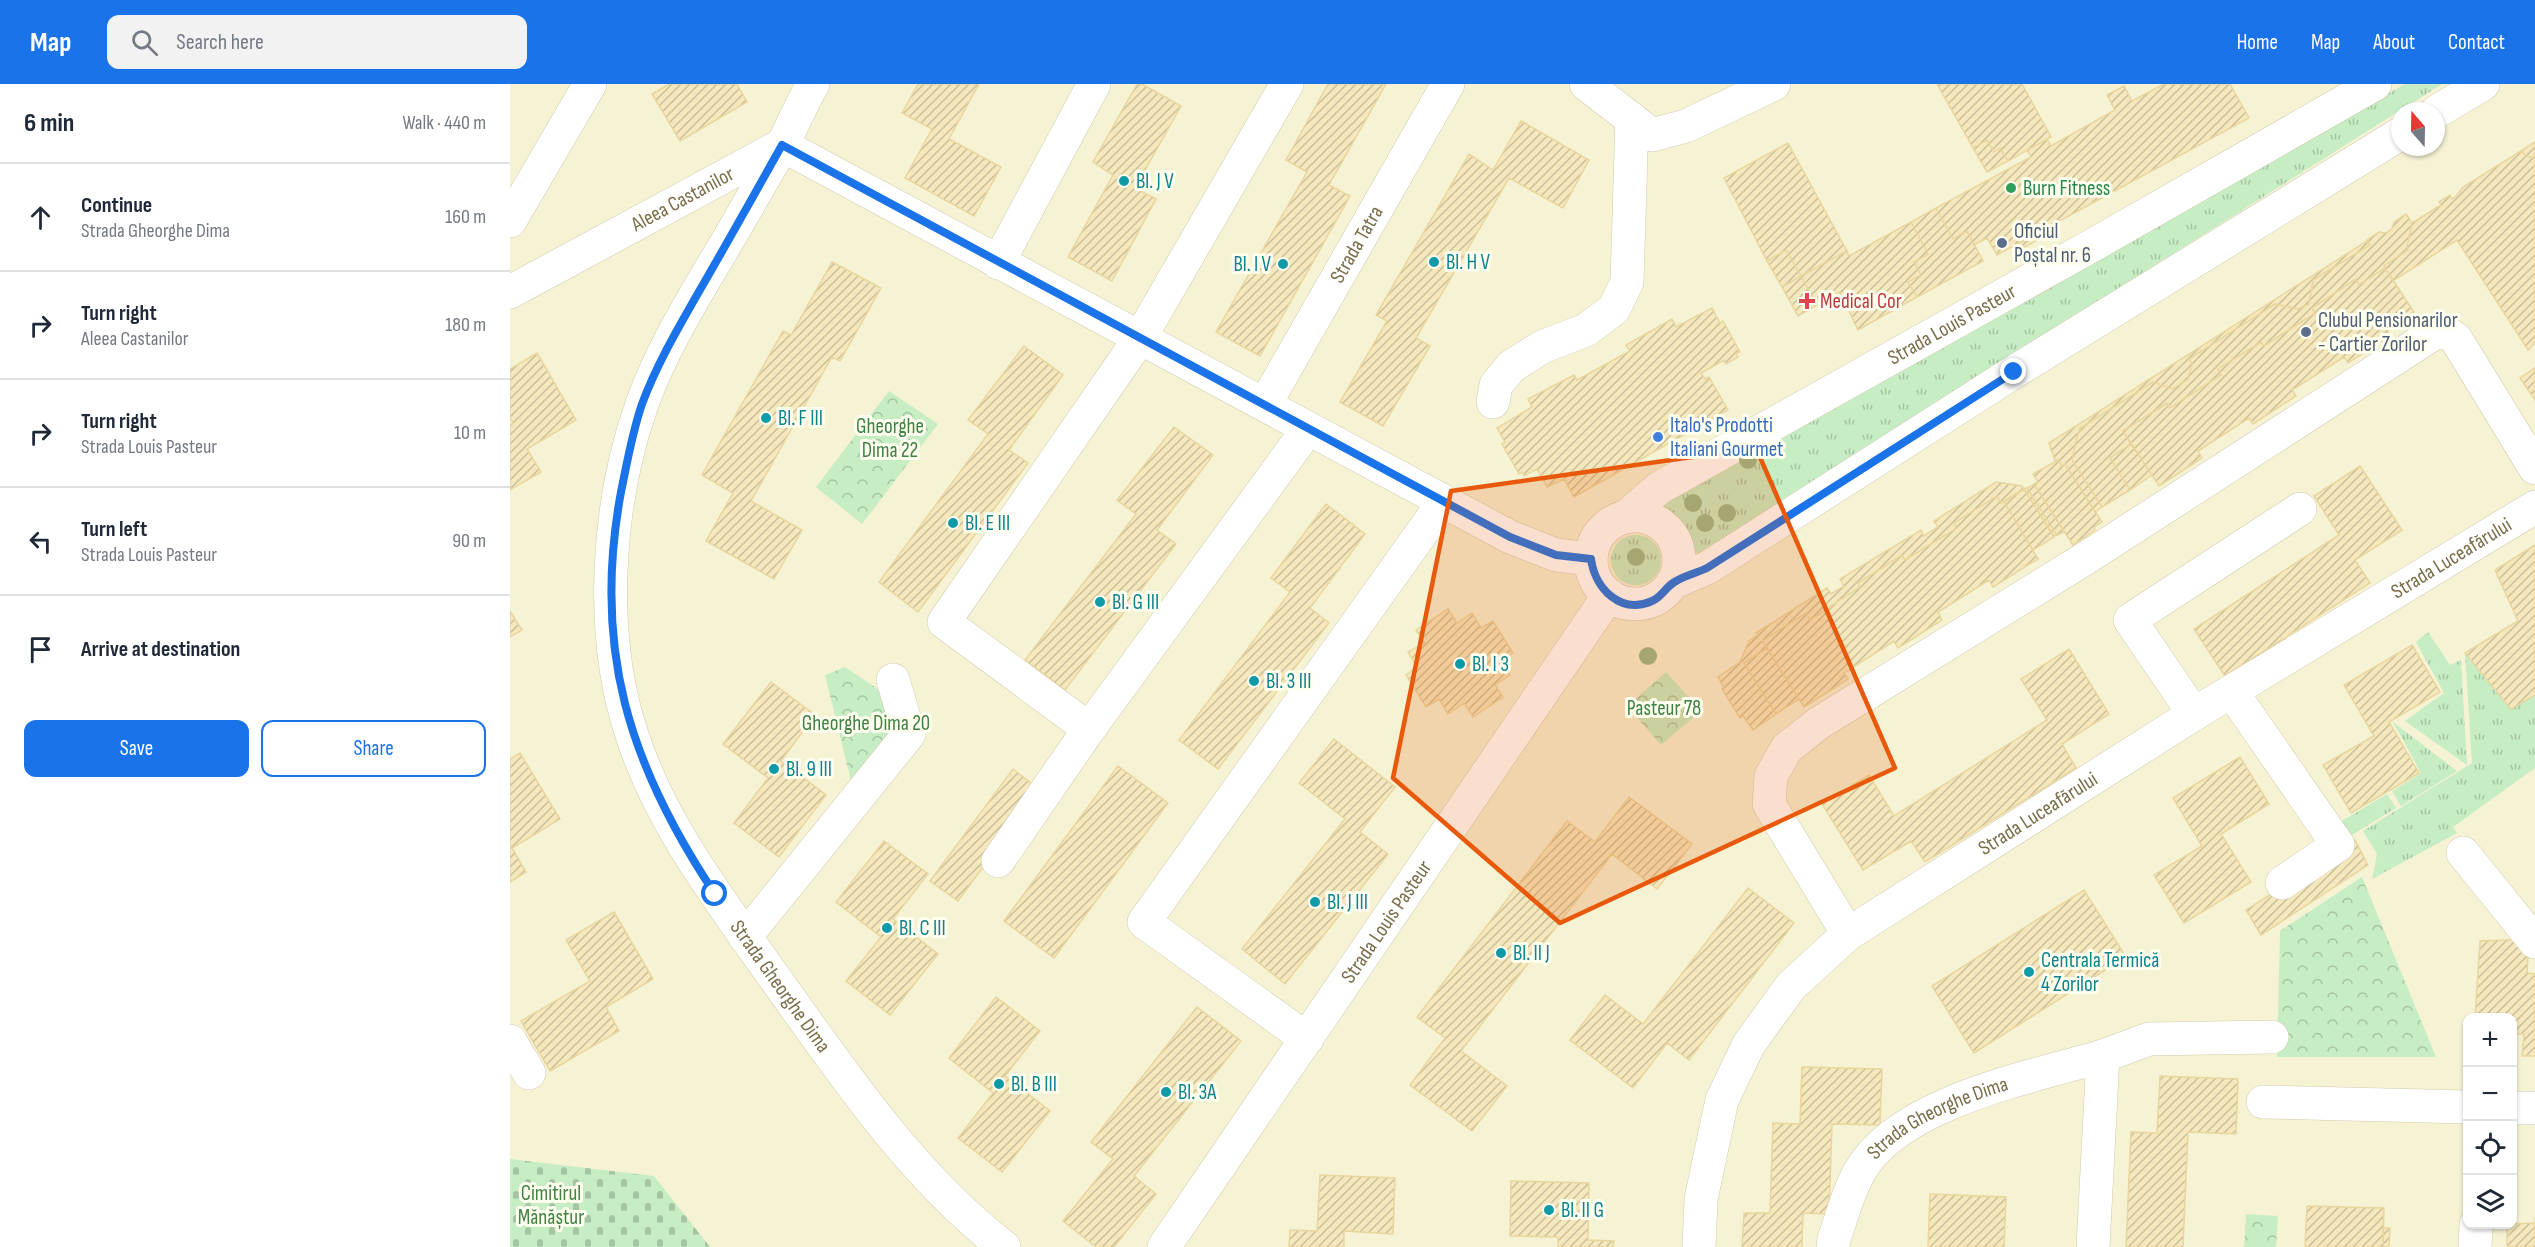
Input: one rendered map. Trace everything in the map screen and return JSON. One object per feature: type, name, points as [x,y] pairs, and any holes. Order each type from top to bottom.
[{"type":"street","points":[[510,220],[590,84]]},
{"type":"street","name":"Strada Gheorghe Dima","points":[[813,84],[782,145],[662,357],[642,404],[630,444],[614,529],[609,587],[613,646],[632,735],[662,807],[689,855],[745,938],[908,1155],[945,1198],[1004,1247]]},
{"type":"street","points":[[998,263],[1094,84]]},
{"type":"street","points":[[1089,729],[944,622],[1140,338],[1287,84]]},
{"type":"street","name":"Strada Tatra","points":[[1264,404],[1448,84]]},
{"type":"street","points":[[1586,84],[1652,135],[1686,126],[1774,84]]},
{"type":"street","name":"Strada Louis Pasteur","points":[[1591,559],[1593,545],[1608,525],[1628,516],[1659,488],[2375,84]]},
{"type":"street","points":[[2445,107],[2483,84]]},
{"type":"street","points":[[1493,402],[1496,385],[1512,366],[1542,347],[1586,330],[1614,309],[1627,282],[1632,119]]},
{"type":"street","points":[[1672,583],[1707,568],[2014,372],[2391,140]]},
{"type":"street","points":[[782,145],[1264,404],[1443,503],[1540,550],[1573,558],[1591,559],[1593,573],[1599,586],[1609,596],[1622,602],[1637,604],[1652,601],[1664,593],[1679,569],[1679,555],[1668,531],[1658,522],[1646,517],[1628,516]]},
{"type":"street","name":"Aleea Castanilor","points":[[510,292],[782,145]]},
{"type":"street","points":[[1848,934],[1769,804],[1771,776],[1787,748],[1819,723],[2086,558],[2433,334],[2445,332],[2456,339],[2535,468]]},
{"type":"street","points":[[998,861],[1089,729],[1308,429]]},
{"type":"street","points":[[1306,1039],[1144,922],[1443,503]]},
{"type":"street","name":"Strada Luceafărului","points":[[1699,1247],[1701,1199],[1722,1101],[1749,1044],[1791,986],[1848,934],[2194,714],[2535,507]]},
{"type":"street","points":[[2194,714],[2130,621],[2300,509]]},
{"type":"street","name":"Strada Louis Pasteur","points":[[1164,1247],[1609,596]]},
{"type":"street","points":[[745,938],[909,734],[893,681]]},
{"type":"street","points":[[2232,692],[2338,846],[2282,883]]},
{"type":"street","points":[[2463,853],[2535,942]]},
{"type":"street","name":"Strada Gheorghe Dima","points":[[1833,1247],[1860,1170],[1874,1152],[1912,1122],[1964,1098],[2103,1056],[2150,1039],[2272,1037]]},
{"type":"street","points":[[510,1041],[528,1073]]},
{"type":"street","points":[[2093,1247],[2103,1056]]},
{"type":"street","points":[[2263,1102],[2463,1107]]},
{"type":"street","points":[[2517,1108],[2535,1108]]},
{"type":"street","points":[[2475,1247],[2476,1229]]},
{"type":"highlighted area","points":[[1756,448],[1895,768],[1560,923],[1393,778],[1451,491]]},
{"type":"shaded area","points":[[510,84],[2535,84],[2535,1247],[510,1247]]},
{"type":"green space","points":[[2405,84],[2442,84],[2413,102],[2391,102],[2391,116],[1699,553],[1690,551],[1664,507],[1666,499]]},
{"type":"green space","name":"Gheorghe Dima 22","points":[[889,391],[938,424],[862,524],[816,487]]},
{"type":"green space","points":[[1631,535],[1641,535],[1654,542],[1661,555],[1661,565],[1654,578],[1641,585],[1631,585],[1622,581],[1615,574],[1611,565],[1611,555],[1615,546],[1622,539]]},
{"type":"green space","points":[[2428,632],[2450,665],[2461,660],[2467,765],[2405,721],[2444,693],[2416,642]]},
{"type":"green space","points":[[2465,653],[2511,709],[2535,695],[2535,768],[2453,827],[2457,833],[2372,879],[2377,854],[2363,831],[2472,763]]},
{"type":"green space","name":"Gheorghe Dima 20","points":[[845,667],[888,696],[898,731],[852,785],[825,675]]},
{"type":"green space","name":"Pasteur 78","points":[[1666,672],[1701,711],[1661,745],[1627,706]]},
{"type":"green space","points":[[2393,722],[2457,771],[2401,806],[2392,791],[2421,773]]},
{"type":"green space","points":[[2306,769],[2342,821],[2387,794],[2396,808],[2339,843],[2293,777]]},
{"type":"green space","points":[[2362,877],[2436,1057],[2277,1057],[2280,931]]},
{"type":"green space","name":"Cimitirul Mănăștur","points":[[510,1159],[654,1176],[710,1247],[510,1247]]},
{"type":"green space","points":[[2246,1214],[2278,1216],[2276,1247],[2244,1247]]},
{"type":"building","points":[[669,84],[737,84],[747,102],[680,141],[652,94]]},
{"type":"building","points":[[918,84],[979,84],[949,139],[1001,167],[974,216],[905,178],[932,129],[902,113]]},
{"type":"building","name":"Bl. J V","points":[[1137,84],[1142,84],[1181,106],[1135,188],[1156,199],[1112,281],[1068,257],[1113,175],[1093,162]]},
{"type":"building","name":"Bl. I V","points":[[1328,84],[1386,84],[1329,185],[1350,196],[1260,356],[1216,332],[1307,172],[1286,160]]},
{"type":"building","points":[[1937,84],[2022,84],[2051,137],[2008,161],[2000,148],[1994,152],[1987,140],[1973,148]]},
{"type":"building","points":[[2164,84],[2230,84],[2249,118],[1997,255],[1987,238],[1974,245],[1967,231],[1953,239],[1936,208],[2031,157],[2027,150],[2047,139],[2051,146],[2115,110],[2107,95],[2124,86],[2132,101]]},
{"type":"building","name":"Bl. H V","points":[[1521,121],[1589,160],[1563,208],[1509,178],[1416,338],[1430,346],[1383,426],[1340,402],[1387,321],[1376,315],[1469,154],[1493,170]]},
{"type":"building","points":[[1987,140],[1994,152],[2000,148],[2008,161],[1987,172],[1973,148]]},
{"type":"building","points":[[2535,142],[2535,158],[2526,156],[2521,151]]},
{"type":"building","points":[[1788,143],[1847,251],[1801,276],[1786,250],[1767,261],[1724,178]]},
{"type":"building","points":[[2521,151],[2526,156],[2535,158],[2535,342],[2528,350],[2457,240],[2393,281],[2384,266],[2408,250],[2412,223],[2441,205],[2439,202],[2450,195],[2452,199],[2463,187]]},
{"type":"building","points":[[1936,208],[1953,239],[1967,231],[1983,261],[1917,297],[1908,282],[1921,275],[1914,262],[1928,254],[1911,222]]},
{"type":"building","points":[[2406,214],[2412,223],[2408,250],[2384,266],[2385,268],[2359,285],[2356,279],[2312,308],[2315,313],[2264,346],[2261,342],[2218,369],[2221,375],[2170,408],[2167,403],[2123,431],[2131,444],[2110,458],[2130,490],[2102,507],[2072,460],[2078,433],[2081,431],[2079,429],[2153,382],[2173,389],[2188,379],[2192,364],[2189,359],[2275,304],[2298,309],[2309,304],[2313,280],[2370,245],[2367,240],[2379,232],[2386,233],[2392,229],[2394,222]]},
{"type":"building","points":[[1911,222],[1928,254],[1914,262],[1921,275],[1908,282],[1917,297],[1858,330],[1840,292],[1817,305],[1801,276],[1847,251],[1849,256]]},
{"type":"building","points":[[2053,225],[2056,230],[2019,250],[2016,245]]},
{"type":"building","points":[[2367,241],[2370,245],[2313,280],[2309,304],[2298,309],[2275,304],[2189,359],[2192,364],[2188,379],[2173,389],[2153,382],[2079,429],[2081,431],[2078,433],[2072,460],[2102,507],[2095,512],[2065,464],[2062,466],[2058,460],[2055,461],[2049,443]]},
{"type":"building","points":[[1786,250],[1801,276],[1782,287],[1767,261]]},
{"type":"building","name":"Bl. F III","points":[[832,262],[881,288],[840,361],[832,357],[751,501],[802,530],[774,579],[706,541],[733,493],[702,475],[783,331],[791,335]]},
{"type":"building","points":[[2385,268],[2414,312],[2387,329],[2390,336],[2348,363],[2344,357],[2292,390],[2296,396],[2253,424],[2249,418],[2198,451],[2202,458],[2159,486],[2123,431],[2167,403],[2170,408],[2221,375],[2218,369],[2261,342],[2264,346],[2315,313],[2312,308],[2356,279],[2359,285]]},
{"type":"building","points":[[1801,276],[1817,305],[1798,316],[1782,287]]},
{"type":"building","points":[[1712,308],[1720,323],[1723,321],[1740,352],[1736,353],[1738,357],[1726,364],[1724,360],[1701,373],[1705,379],[1709,377],[1728,410],[1574,497],[1564,479],[1547,487],[1537,469],[1524,476],[1522,472],[1519,474],[1502,444],[1505,442],[1497,428],[1532,407],[1528,399],[1574,375],[1577,380],[1630,351],[1626,345],[1672,319],[1676,327]]},
{"type":"building","name":"Bl. E III","points":[[1024,346],[1063,375],[1009,450],[1028,463],[918,612],[879,582],[988,434],[968,420]]},
{"type":"building","points":[[537,353],[576,420],[527,449],[541,472],[510,490],[510,425],[513,423],[510,418],[510,369]]},
{"type":"building","points":[[2535,368],[2535,400],[2520,378]]},
{"type":"building","name":"Bl. G III","points":[[1174,427],[1213,455],[1157,530],[1176,544],[1065,690],[1025,660],[1136,514],[1117,500]]},
{"type":"building","points":[[2131,444],[2152,475],[2130,490],[2110,458]]},
{"type":"building","points":[[2058,460],[2062,466],[2065,464],[2102,522],[2094,527],[2095,530],[2073,545],[2034,484],[2038,482],[2033,474]]},
{"type":"building","points":[[2360,466],[2402,530],[2355,560],[2370,583],[2225,676],[2194,629],[2339,535],[2314,496]]},
{"type":"building","points":[[1996,482],[2022,486],[2024,489],[2001,503],[1997,496],[1954,523],[1957,528],[1905,560],[1902,555],[1858,583],[1860,587],[1810,620],[1806,613],[1762,641],[1767,648],[1744,663],[1776,714],[1753,730],[1743,716],[1740,718],[1722,689],[1724,688],[1718,677],[1740,662],[1749,641],[1758,635],[1756,633],[1827,588],[1831,594],[1844,586],[1840,579],[1921,530],[1924,536],[1938,527],[1934,521]]},
{"type":"building","points":[[2034,484],[2064,532],[2057,535],[2027,488]]},
{"type":"building","points":[[2027,488],[2057,535],[2054,536],[2024,489]]},
{"type":"building","points":[[2024,489],[2054,537],[2033,550],[2004,502]]},
{"type":"building","points":[[1997,496],[2001,503],[2004,502],[2038,559],[1993,587],[1989,580],[1938,612],[1942,620],[1898,648],[1894,641],[1844,673],[1848,679],[1804,707],[1762,641],[1806,613],[1810,620],[1860,587],[1858,583],[1902,555],[1905,560],[1957,528],[1954,523]]},
{"type":"building","name":"Bl. 3 III","points":[[1326,504],[1365,534],[1310,608],[1329,623],[1218,769],[1179,740],[1290,592],[1271,578]]},
{"type":"building","points":[[2535,545],[2535,695],[2511,709],[2465,653],[2518,621],[2495,570]]},
{"type":"building","name":"Bl. I 3","points":[[1448,609],[1457,623],[1472,613],[1481,628],[1493,621],[1513,653],[1502,660],[1510,675],[1495,685],[1503,697],[1473,717],[1464,703],[1448,714],[1439,699],[1426,707],[1406,675],[1417,667],[1408,652],[1425,643],[1416,630]]},
{"type":"building","points":[[510,611],[522,630],[510,637]]},
{"type":"building","points":[[2412,645],[2440,692],[2389,722],[2419,773],[2351,813],[2323,765],[2374,736],[2344,685]]},
{"type":"building","points":[[1767,648],[1799,699],[1776,714],[1744,663]]},
{"type":"building","points":[[2069,649],[2109,714],[2062,744],[2076,768],[1925,862],[1911,841],[1863,870],[1822,804],[1869,775],[1894,816],[2047,720],[2021,679]]},
{"type":"building","name":"Bl. 9 III","points":[[771,682],[815,715],[781,761],[826,795],[779,857],[734,823],[768,778],[723,744]]},
{"type":"building","name":"Bl. J III","points":[[1334,739],[1395,787],[1360,832],[1388,854],[1285,984],[1242,949],[1345,819],[1299,783]]},
{"type":"building","points":[[520,753],[560,819],[512,848],[526,872],[510,882],[510,759]]},
{"type":"building","points":[[2240,757],[2269,804],[2221,834],[2251,882],[2184,923],[2154,875],[2202,846],[2173,798]]},
{"type":"building","points":[[1118,766],[1168,803],[1054,958],[1004,921]]},
{"type":"building","points":[[1013,769],[1040,790],[958,901],[930,881]]},
{"type":"building","name":"Bl. II J","points":[[1629,797],[1692,844],[1657,889],[1612,854],[1461,1051],[1507,1086],[1472,1131],[1410,1085],[1445,1038],[1417,1017],[1567,821],[1595,842]]},
{"type":"building","points":[[2355,840],[2368,865],[2261,935],[2246,910]]},
{"type":"building","name":"Bl. C III","points":[[884,841],[928,874],[893,919],[938,954],[890,1015],[846,981],[881,937],[836,902]]},
{"type":"building","points":[[1748,888],[1794,923],[1689,1060],[1667,1043],[1633,1088],[1570,1040],[1605,995],[1643,1024]]},
{"type":"building","name":"Centrala Termică 4 Zorilor","points":[[2084,890],[2126,957],[1974,1053],[1932,986]]},
{"type":"building","points":[[614,912],[653,979],[606,1007],[619,1031],[550,1071],[521,1021],[590,981],[566,940]]},
{"type":"building","points":[[2529,939],[2527,973],[2535,974],[2535,1056],[2522,1056],[2524,1034],[2517,1034],[2517,1013],[2475,1013],[2480,941]]},
{"type":"building","name":"Bl. B III","points":[[996,997],[1040,1031],[1005,1076],[1050,1111],[1002,1172],[958,1138],[993,1093],[949,1058]]},
{"type":"building","name":"Bl. 3A","points":[[1197,1007],[1241,1041],[1134,1176],[1156,1194],[1114,1247],[1096,1247],[1063,1221],[1113,1159],[1091,1142]]},
{"type":"building","points":[[1802,1067],[1882,1069],[1880,1125],[1832,1124],[1829,1214],[1803,1213],[1802,1247],[1742,1247],[1744,1213],[1770,1213],[1773,1123],[1800,1124]]},
{"type":"building","points":[[2160,1076],[2238,1079],[2236,1134],[2188,1132],[2183,1247],[2126,1247],[2131,1132],[2157,1133]]},
{"type":"building","points":[[1320,1175],[1395,1178],[1393,1234],[1344,1231],[1344,1247],[1289,1247],[1290,1230],[1317,1231]]},
{"type":"building","name":"Bl. II G","points":[[1511,1181],[1589,1183],[1588,1240],[1614,1241],[1613,1247],[1558,1247],[1558,1237],[1510,1236]]},
{"type":"building","points":[[1930,1194],[2006,1197],[2004,1247],[1928,1247]]},
{"type":"building","points":[[2307,1206],[2384,1208],[2383,1247],[2305,1247]]},
{"type":"building","points":[[2535,1223],[2535,1247],[2507,1247],[2507,1229],[2517,1229],[2517,1224]]},
{"type":"building","points":[[2383,1228],[2390,1228],[2389,1247],[2383,1247]]},
{"type":"place","name":"Bl. J V","points":[[1124,181]]},
{"type":"place","name":"Burn Fitness","points":[[2011,188]]},
{"type":"place","name":"Oficiul Poștal nr. 6","points":[[2002,243]]},
{"type":"place","name":"Bl. H V","points":[[1434,262]]},
{"type":"place","name":"Bl. I V","points":[[1283,264]]},
{"type":"place","name":"Medical Cor","points":[[1807,301]]},
{"type":"place","name":"Clubul Pensionarilor - Cartier Zorilor","points":[[2306,332]]},
{"type":"place","name":"Bl. F III","points":[[766,418]]},
{"type":"place","name":"Italo's Prodotti Italiani Gourmet","points":[[1658,437]]},
{"type":"place","name":"Bl. E III","points":[[953,523]]},
{"type":"place","name":"Bl. G III","points":[[1100,602]]},
{"type":"place","name":"Bl. I 3","points":[[1460,664]]},
{"type":"place","name":"Bl. 3 III","points":[[1254,681]]},
{"type":"place","name":"Bl. 9 III","points":[[774,769]]},
{"type":"place","name":"Bl. J III","points":[[1315,902]]},
{"type":"place","name":"Bl. C III","points":[[887,928]]},
{"type":"place","name":"Bl. II J","points":[[1501,953]]},
{"type":"place","name":"Centrala Termică 4 Zorilor","points":[[2029,972]]},
{"type":"place","name":"Bl. B III","points":[[999,1084]]},
{"type":"place","name":"Bl. 3A","points":[[1166,1092]]},
{"type":"place","name":"Bl. II G","points":[[1549,1210]]},
{"type":"route","points":[[715,894],[689,855],[662,807],[632,735],[613,646],[609,587],[614,529],[630,444],[642,404],[662,357],[782,145],[1070,302],[1264,404],[1443,503],[1540,550],[1556,555],[1591,559],[1593,573],[1599,586],[1609,596],[1622,602],[1637,604],[1652,601],[1664,593],[1672,583],[1707,568],[2014,372]]}]
